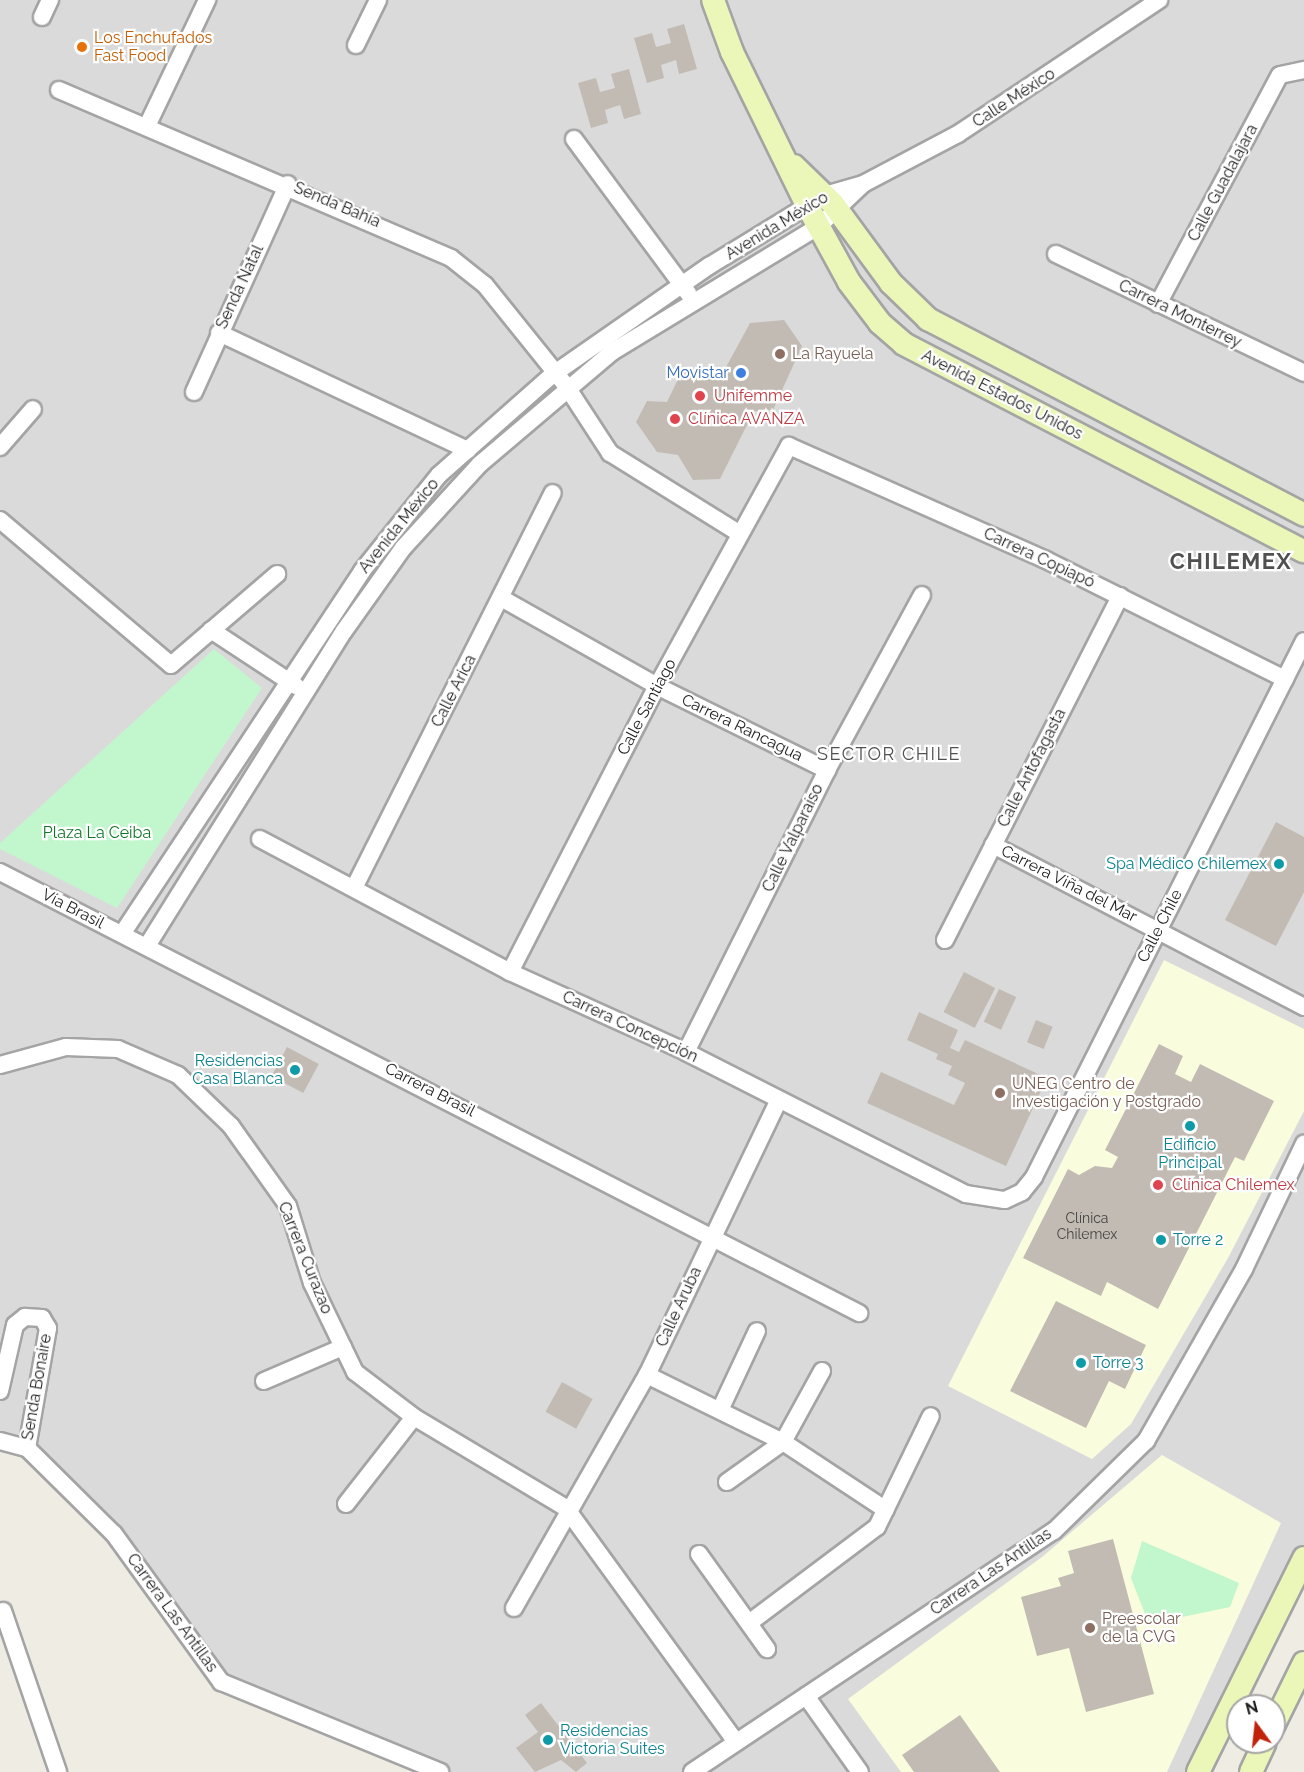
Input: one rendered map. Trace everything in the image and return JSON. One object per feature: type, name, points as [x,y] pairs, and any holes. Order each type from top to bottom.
[{"type":"street","points":[[42,17],[50,0]]},
{"type":"street","points":[[147,126],[207,0]]},
{"type":"street","points":[[356,45],[378,0]]},
{"type":"street","name":"Avenida Estados Unidos","points":[[713,0],[732,52],[781,153],[822,210],[928,319],[1304,515]]},
{"type":"street","name":"Calle México","points":[[862,184],[958,134],[1159,0]]},
{"type":"street","name":"Calle Guadalajara","points":[[1158,304],[1280,75],[1299,69]]},
{"type":"street","name":"Senda Bahía","points":[[59,90],[288,184],[451,258],[485,285],[552,375],[567,387]]},
{"type":"street","points":[[574,139],[694,301]]},
{"type":"street","name":"Senda Natal","points":[[194,392],[288,184]]},
{"type":"street","name":"Avenida México","points":[[147,946],[306,692],[403,548],[480,464],[567,387],[862,184]]},
{"type":"street","name":"Avenida Estados Unidos","points":[[822,210],[849,282],[904,344],[1304,551]]},
{"type":"street","name":"Avenida México","points":[[122,934],[286,681],[362,571],[439,475],[552,375],[682,285],[822,210]]},
{"type":"street","name":"Carrera Monterrey","points":[[1056,254],[1304,373]]},
{"type":"street","points":[[219,333],[468,450]]},
{"type":"street","points":[[567,387],[610,453],[740,534]]},
{"type":"street","points":[[0,447],[33,409]]},
{"type":"street","name":"Calle Santiago","points":[[510,972],[657,686],[789,446]]},
{"type":"street","name":"Carrera Copiapó","points":[[789,446],[1120,596],[1285,679]]},
{"type":"street","name":"Calle Arica","points":[[354,888],[553,493]]},
{"type":"street","points":[[0,520],[171,664],[277,574]]},
{"type":"street","name":"Calle Valparaíso","points":[[686,1052],[826,770],[922,595]]},
{"type":"street","name":"Calle Antofagasta","points":[[945,940],[1120,596]]},
{"type":"street","name":"Carrera Rancagua","points":[[501,598],[657,686],[826,770]]},
{"type":"street","points":[[211,630],[306,692]]},
{"type":"street","name":"Calle Chile","points":[[1005,1200],[1022,1192],[1035,1177],[1304,641]]},
{"type":"street","name":"Carrera Concepción","points":[[260,839],[510,972],[686,1052],[966,1194],[1005,1200]]},
{"type":"street","name":"Carrera Viña del Mar","points":[[993,845],[1304,1007]]},
{"type":"street","name":"Vía Brasil","points":[[0,872],[147,946]]},
{"type":"street","name":"Carrera Brasil","points":[[147,946],[713,1234],[859,1312]]},
{"type":"street","name":"Carrera Curazao","points":[[0,1065],[66,1047],[118,1049],[178,1075],[231,1126],[288,1206],[312,1283],[355,1372],[414,1417],[566,1508]]},
{"type":"street","name":"Calle Aruba","points":[[514,1608],[566,1508],[647,1375],[779,1100]]},
{"type":"street","name":"Carrera Las Antillas","points":[[692,1772],[1054,1531],[1146,1441],[1244,1269],[1304,1144]]},
{"type":"street","name":"Senda Bonaire","points":[[0,1392],[15,1324],[25,1317],[42,1318],[48,1328],[27,1448]]},
{"type":"street","points":[[720,1410],[757,1331]]},
{"type":"street","points":[[264,1381],[343,1347]]},
{"type":"street","points":[[727,1482],[783,1442],[822,1371]]},
{"type":"street","points":[[647,1375],[783,1442],[886,1510]]},
{"type":"street","points":[[749,1623],[877,1527],[931,1416]]},
{"type":"street","points":[[346,1504],[414,1417]]},
{"type":"street","points":[[0,1441],[27,1448]]},
{"type":"street","name":"Carrera Las Antillas","points":[[27,1448],[114,1534],[222,1682],[440,1772]]},
{"type":"street","points":[[566,1508],[736,1742]]},
{"type":"street","points":[[699,1554],[767,1649]]},
{"type":"street","points":[[1198,1772],[1304,1558]]},
{"type":"street","points":[[3,1611],[58,1772]]},
{"type":"street","points":[[1286,1700],[1304,1663]]},
{"type":"street","points":[[806,1696],[860,1772]]},
{"type":"street","points":[[1251,1772],[1259,1754]]},
{"type":"shaded area","points":[[0,0],[1304,0],[1304,1558],[1237,1694],[1226,1694],[1226,1715],[1198,1772],[440,1772],[221,1682],[114,1534],[27,1448],[0,1441]]},
{"type":"shaded area","name":"Clínica Chilemex","points":[[1164,960],[1304,1029],[1304,1111],[1228,1258],[1131,1424],[1092,1459],[948,1386]]},
{"type":"shaded area","name":"Preescolar de la CVG","points":[[1162,1455],[1281,1523],[1167,1772],[901,1772],[848,1699],[1042,1557]]},
{"type":"green space","name":"Plaza La Ceiba","points":[[214,649],[262,688],[117,908],[0,849],[0,843]]},
{"type":"green space","points":[[1142,1541],[1239,1583],[1230,1607],[1149,1624],[1131,1578]]},
{"type":"building","points":[[684,24],[697,69],[679,74],[676,60],[661,65],[664,78],[647,83],[634,38],[652,33],[656,47],[671,43],[667,29]]},
{"type":"building","points":[[629,69],[641,114],[624,119],[620,105],[605,110],[608,123],[591,128],[578,83],[596,78],[600,92],[615,88],[611,74]]},
{"type":"building","points":[[784,320],[802,346],[773,410],[754,411],[720,479],[693,480],[678,455],[657,452],[636,422],[647,401],[667,402],[682,371],[725,369],[750,323]]},
{"type":"building","name":"Spa Médico Chilemex","points":[[1276,822],[1304,837],[1304,892],[1276,946],[1225,920]]},
{"type":"building","points":[[964,972],[995,988],[975,1028],[944,1012]]},
{"type":"building","points":[[999,989],[1016,997],[1001,1030],[984,1022]]},
{"type":"building","name":"UNEG Centro de Investigación y Postgrado","points":[[919,1012],[958,1030],[950,1048],[959,1052],[965,1040],[1047,1078],[1006,1166],[867,1103],[881,1072],[954,1105],[965,1083],[948,1075],[952,1066],[936,1059],[938,1054],[907,1040]]},
{"type":"building","points":[[1036,1020],[1053,1027],[1044,1049],[1027,1042]]},
{"type":"building","points":[[1159,1044],[1183,1056],[1175,1074],[1191,1082],[1200,1064],[1274,1101],[1244,1161],[1235,1157],[1158,1309],[1107,1282],[1101,1296],[1023,1258],[1068,1169],[1079,1175],[1095,1166],[1112,1168],[1118,1157],[1105,1150]]},
{"type":"building","name":"Residencias Casa Blanca","points":[[287,1047],[319,1064],[303,1093],[272,1076]]},
{"type":"building","name":"Torre 3","points":[[1056,1301],[1146,1345],[1125,1389],[1109,1381],[1086,1428],[1010,1391]]},
{"type":"building","points":[[562,1382],[593,1399],[576,1429],[546,1412]]},
{"type":"building","points":[[1113,1539],[1154,1694],[1086,1712],[1069,1648],[1037,1656],[1021,1597],[1061,1586],[1058,1578],[1074,1573],[1068,1551]]},
{"type":"building","name":"Residencias Victoria Suites","points":[[541,1703],[587,1763],[576,1772],[561,1760],[535,1772],[516,1748],[538,1732],[525,1715]]},
{"type":"building","points":[[960,1715],[1000,1772],[914,1772],[902,1755]]},
{"type":"place","name":"Los Enchufados Fast Food","points":[[82,47]]},
{"type":"place","name":"La Rayuela","points":[[780,354]]},
{"type":"place","name":"Movistar","points":[[741,373]]},
{"type":"place","name":"Unifemme","points":[[700,396]]},
{"type":"place","name":"Clínica AVANZA","points":[[675,419]]},
{"type":"place","name":"Spa Médico Chilemex","points":[[1279,864]]},
{"type":"place","name":"Residencias Casa Blanca","points":[[295,1070]]},
{"type":"place","name":"UNEG Centro de Investigación y Postgrado","points":[[1000,1093]]},
{"type":"place","name":"Edificio Principal","points":[[1190,1126]]},
{"type":"place","name":"Clínica Chilemex","points":[[1158,1185]]},
{"type":"place","name":"Torre 2","points":[[1161,1240]]},
{"type":"place","name":"Torre 3","points":[[1081,1363]]},
{"type":"place","name":"Preescolar de la CVG","points":[[1090,1628]]},
{"type":"place","name":"Residencias Victoria Suites","points":[[548,1740]]},
{"type":"district","name":"CHILEMEX","points":[[1231,562]]},
{"type":"district","name":"SECTOR CHILE","points":[[889,754]]}]
